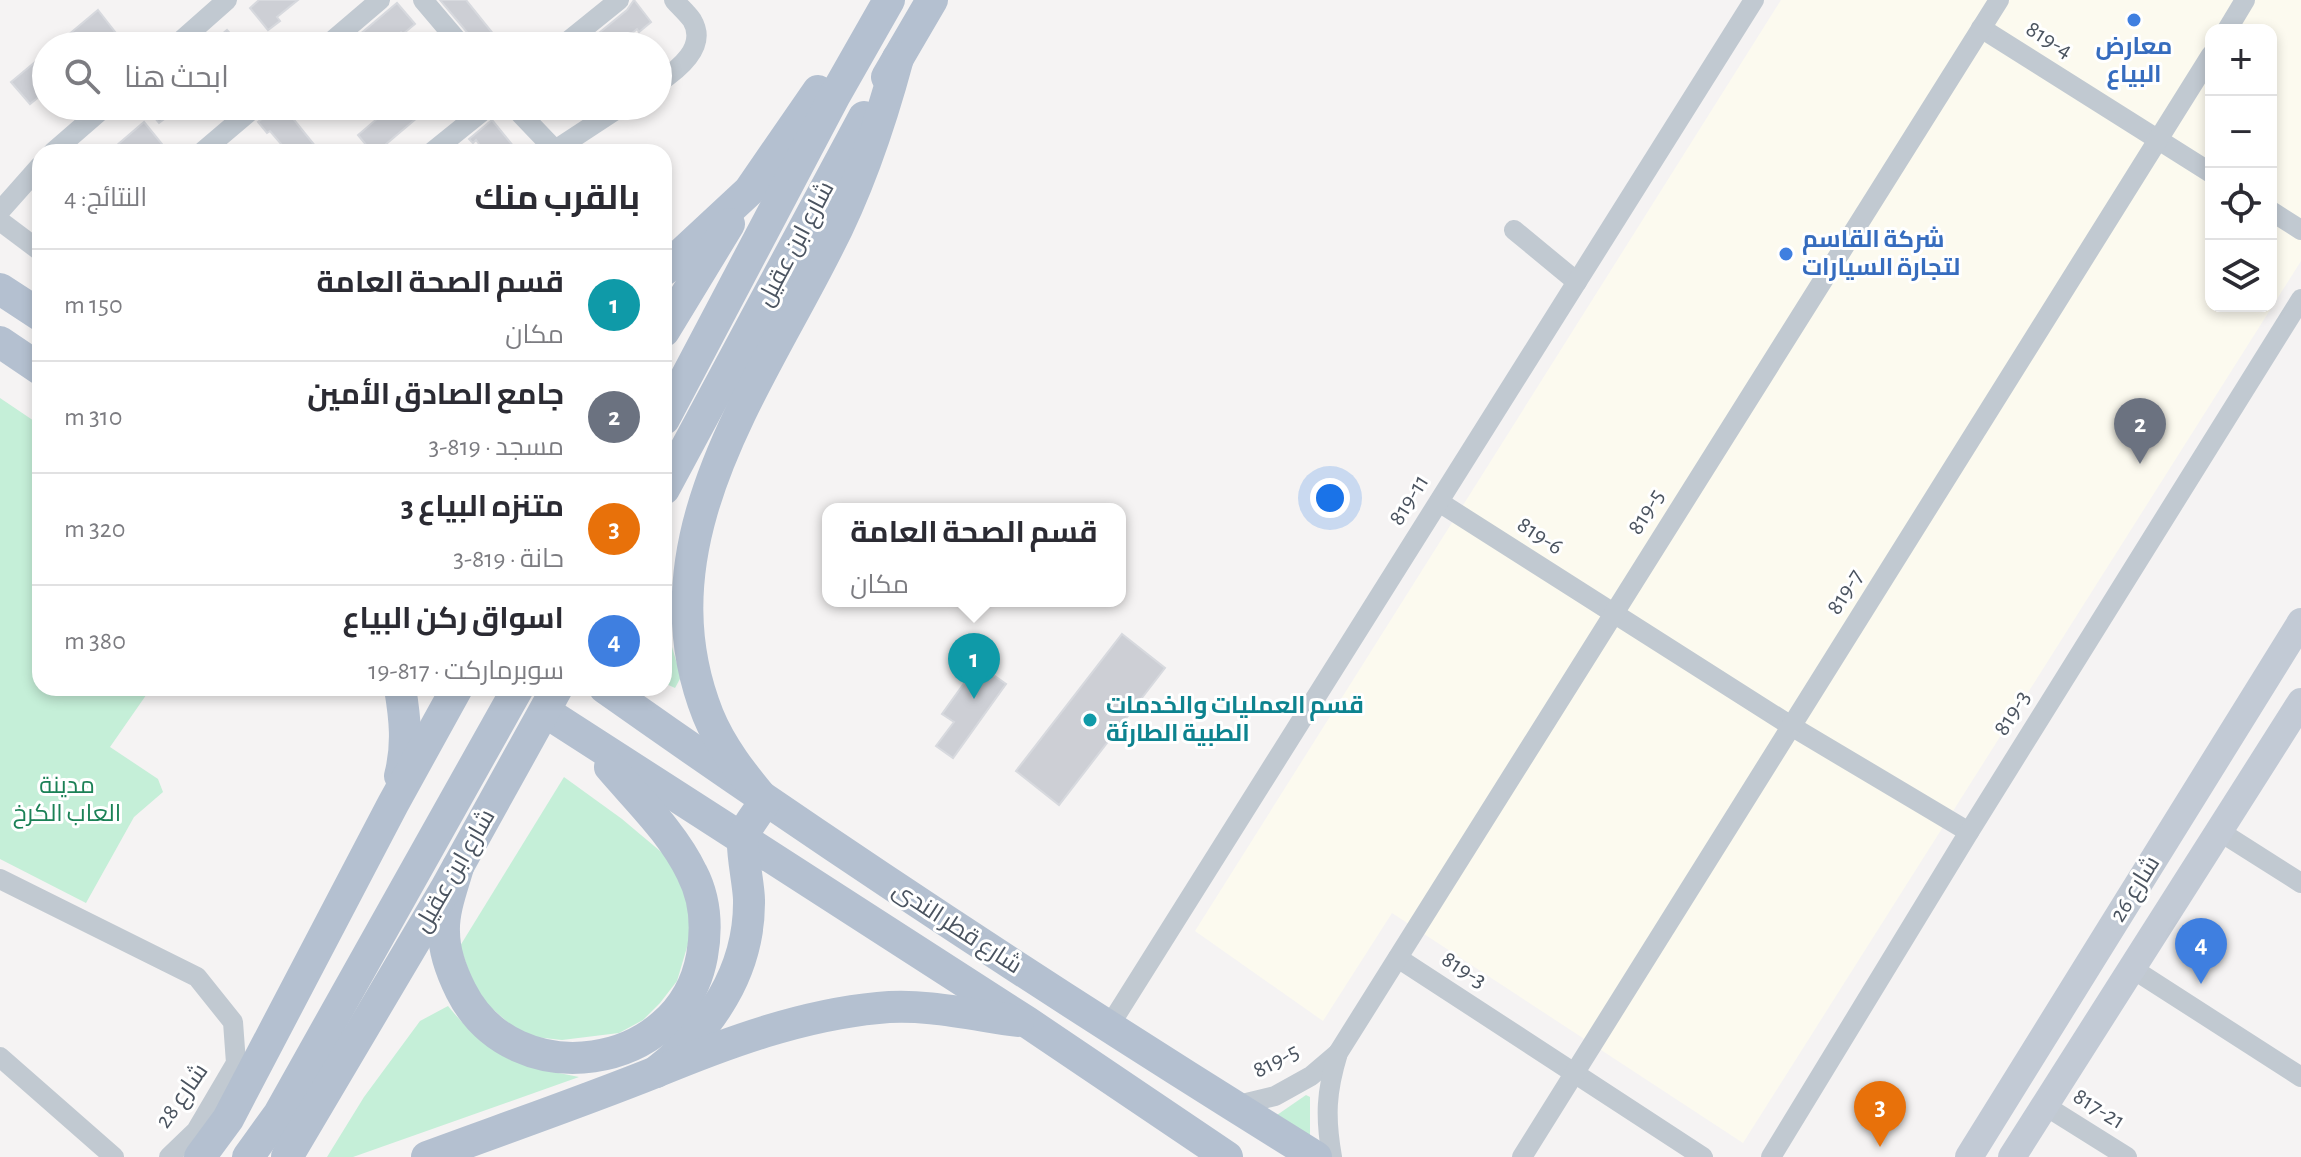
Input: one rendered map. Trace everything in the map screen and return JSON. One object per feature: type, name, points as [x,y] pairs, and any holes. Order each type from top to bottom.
[{"type":"main road","points":[[672,318],[749,191],[882,0]]},
{"type":"main road","name":"شارع ابن عقيل","points":[[672,404],[835,95],[889,0]]},
{"type":"main road","name":"شارع ابن عقيل","points":[[672,474],[932,0]]},
{"type":"main road","points":[[672,554],[841,220],[879,124],[898,58]]},
{"type":"main road","points":[[672,263],[749,191]]},
{"type":"main road","points":[[0,289],[32,310]]},
{"type":"main road","points":[[0,342],[32,364]]},
{"type":"main road","points":[[656,1072],[705,1027],[724,999],[737,968],[746,936],[750,902],[743,838],[765,801],[733,762],[709,717],[693,669],[686,619],[688,568],[696,531],[723,449]]},
{"type":"main road","name":"شارع 26","points":[[1969,1157],[2301,622]]},
{"type":"main road","points":[[393,804],[405,756],[406,721],[401,696]]},
{"type":"main road","points":[[200,1157],[228,1119],[453,696]]},
{"type":"main road","name":"شارع ابن عقيل","points":[[337,1044],[514,696]]},
{"type":"main road","name":"شارع قطر الندى","points":[[616,696],[765,801],[1108,1028],[1316,1157]]},
{"type":"main road","name":"شارع ابن عقيل","points":[[337,1044],[458,867],[556,703]]},
{"type":"main road","name":"شارع قطر الندى","points":[[556,703],[586,741],[743,838],[1027,1022],[1227,1157]]},
{"type":"main road","name":"شارع 26","points":[[2012,1157],[2219,831],[2298,715]]},
{"type":"main road","points":[[458,867],[445,915],[447,956],[467,1003],[481,1019],[511,1043],[543,1056],[603,1056],[633,1045],[665,1023],[686,997],[700,969],[706,934],[703,902],[693,873],[661,827],[586,741]]},
{"type":"main road","points":[[427,1157],[694,1055],[812,1019],[880,1007],[1027,1022]]},
{"type":"main road","points":[[248,1157],[337,1044]]},
{"type":"main road","points":[[287,1157],[337,1044]]},
{"type":"street","points":[[191,32],[227,0]]},
{"type":"street","points":[[342,32],[380,0]]},
{"type":"street","points":[[423,0],[450,32]]},
{"type":"street","points":[[579,32],[619,0]]},
{"type":"street","points":[[672,72],[689,59],[697,37],[693,22],[674,0]]},
{"type":"street","name":"819-11","points":[[1108,1028],[1754,0]]},
{"type":"street","name":"819-5","points":[[1332,1157],[1326,1121],[1328,1085],[1338,1053],[1999,0]]},
{"type":"street","points":[[2231,24],[2245,0]]},
{"type":"street","name":"819-4","points":[[1981,28],[2205,169]]},
{"type":"street","name":"819-7","points":[[1522,1157],[2205,65]]},
{"type":"street","points":[[62,144],[90,120]]},
{"type":"street","points":[[211,144],[240,120]]},
{"type":"street","points":[[442,144],[472,120]]},
{"type":"street","points":[[526,120],[549,144]]},
{"type":"street","points":[[566,144],[601,120]]},
{"type":"street","points":[[0,211],[32,175]]},
{"type":"street","points":[[2277,215],[2301,230]]},
{"type":"street","points":[[0,221],[32,245]]},
{"type":"street","points":[[1514,230],[1577,282]]},
{"type":"street","name":"819-3","points":[[1771,1157],[2301,299]]},
{"type":"street","name":"819-6","points":[[1439,502],[1791,726],[1969,832]]},
{"type":"street","points":[[2219,831],[2301,883]]},
{"type":"street","name":"شارع 28","points":[[0,879],[197,977],[233,1022],[236,1063],[196,1131],[169,1157]]},
{"type":"street","name":"819-3","points":[[1398,958],[1703,1157]]},
{"type":"street","points":[[2133,969],[2301,1077]]},
{"type":"street","name":"819-5","points":[[1234,1106],[1275,1096],[1311,1076],[1338,1053]]},
{"type":"street","points":[[0,1057],[114,1157]]},
{"type":"street","name":"817-21","points":[[2044,1105],[2127,1157]]},
{"type":"shaded area","points":[[1781,0],[2301,0],[2301,261],[2277,299],[2277,24],[2205,24],[2205,312],[2269,312],[1743,1143],[1392,913],[1323,1021],[1195,931]]},
{"type":"green space","name":"مدينة العاب الكرخ","points":[[0,398],[32,420],[32,696],[145,696],[110,747],[158,779],[163,792],[134,817],[86,903],[0,859]]},
{"type":"green space","points":[[672,647],[681,677],[675,688],[672,687]]},
{"type":"green space","points":[[564,777],[666,856],[687,893],[690,937],[677,981],[643,1020],[619,1033],[562,1040],[535,1037],[513,1027],[487,1004],[474,986],[460,946]]},
{"type":"green space","points":[[448,1006],[477,1037],[505,1056],[537,1068],[579,1077],[353,1157],[327,1157],[364,1097],[420,1021]]},
{"type":"green space","points":[[1306,1095],[1310,1097],[1310,1137],[1277,1115]]},
{"type":"building","points":[[259,0],[298,0],[277,17],[280,21],[268,30],[250,8]]},
{"type":"building","points":[[440,0],[466,0],[492,32],[467,32]]},
{"type":"building","points":[[634,0],[651,22],[639,32],[637,29],[633,32],[600,32],[627,10]]},
{"type":"building","points":[[397,3],[415,24],[405,32],[363,32]]},
{"type":"building","points":[[98,10],[115,32],[72,32]]},
{"type":"building","points":[[32,65],[32,102],[30,104],[11,82]]},
{"type":"building","points":[[294,120],[314,144],[281,144],[258,122]]},
{"type":"building","points":[[376,120],[414,120],[386,144],[365,144],[358,135]]},
{"type":"building","points":[[492,120],[512,144],[479,144],[469,139]]},
{"type":"building","points":[[144,122],[162,144],[118,144]]},
{"type":"building","name":"قسم العمليات والخدمات الطبية الطارئة","points":[[1122,634],[1165,668],[1059,805],[1016,771]]},
{"type":"building","points":[[978,664],[1006,684],[953,758],[936,746],[954,722],[942,714]]},
{"type":"place","name":"معارض البياع","points":[[2134,20]]},
{"type":"place","name":"شركة القاسم لتجارة السيارات","points":[[1786,254]]},
{"type":"place","name":"جامع الصادق الأمين","points":[[2140,464]]},
{"type":"place","name":"قسم الصحة العامة","points":[[974,699]]},
{"type":"place","name":"قسم العمليات والخدمات الطبية الطارئة","points":[[1090,720]]},
{"type":"place","name":"اسواق ركن البياع","points":[[2201,984]]},
{"type":"place","name":"متنزه البياع 3","points":[[1880,1147]]}]
